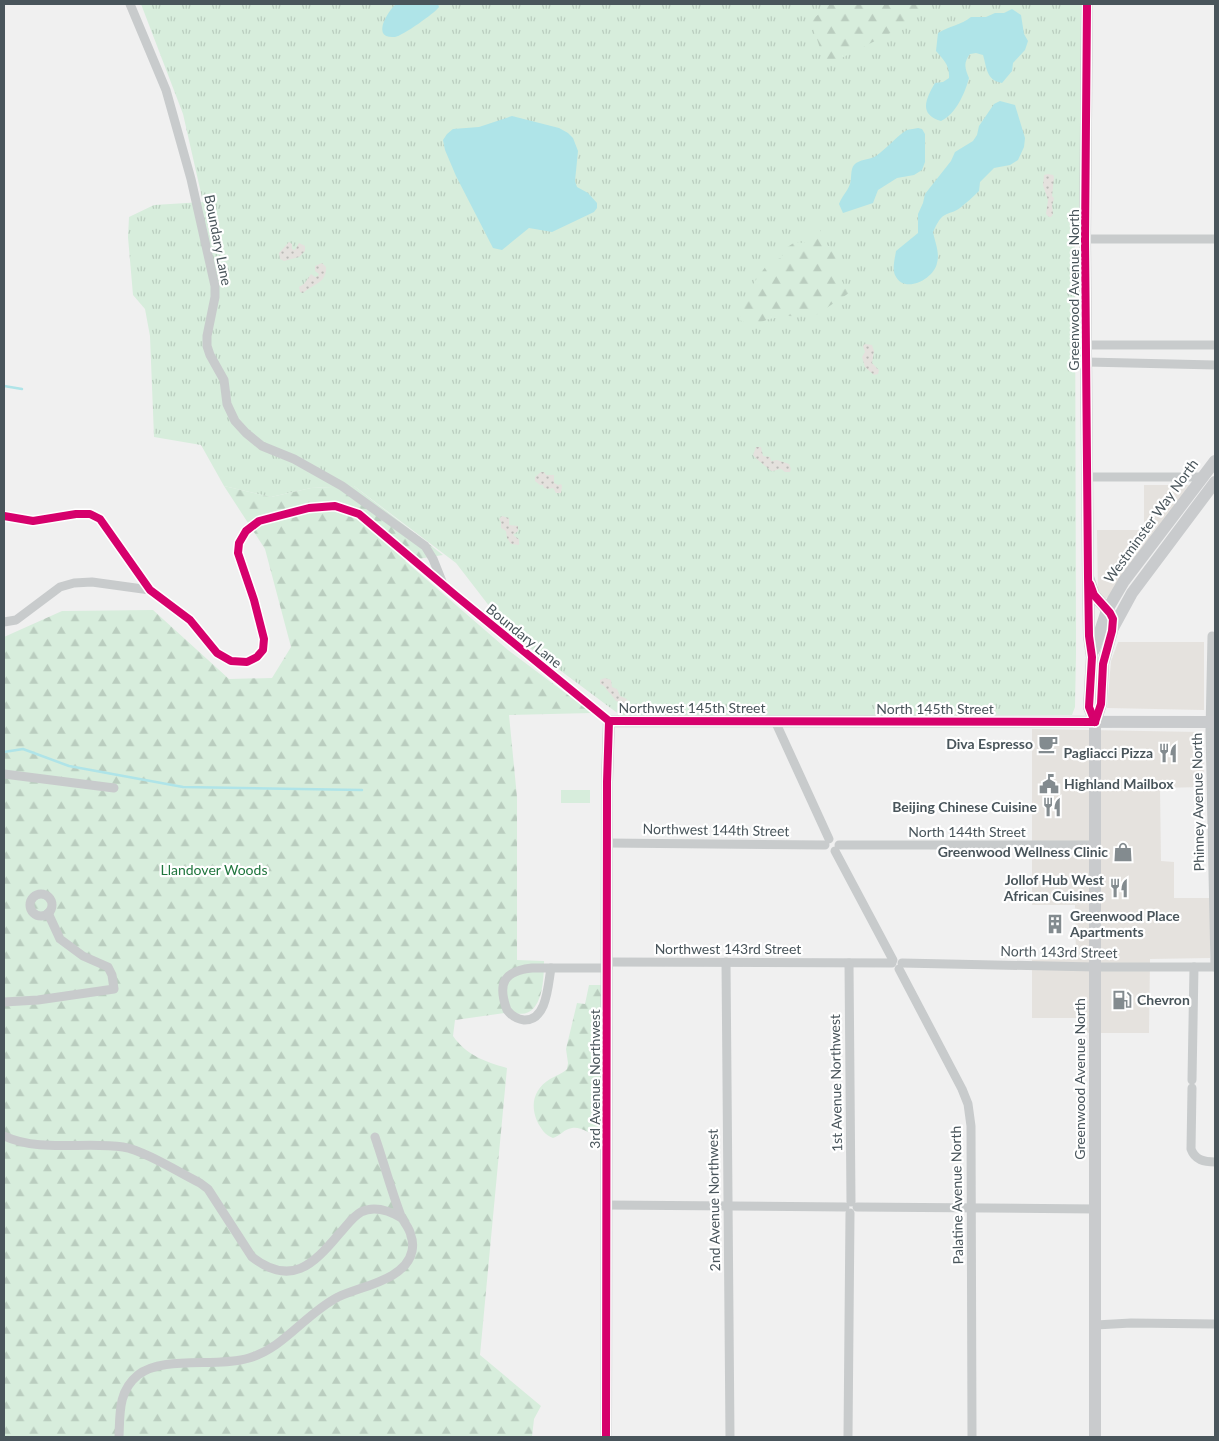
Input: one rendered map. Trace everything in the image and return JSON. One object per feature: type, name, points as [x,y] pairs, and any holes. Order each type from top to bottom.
[{"type":"street","name":"Boundary Lane","points":[[130,4],[166,90],[191,179],[215,286],[207,346],[224,380],[227,404],[235,421],[262,446],[294,459],[342,486],[425,546],[433,559],[444,586]]},
{"type":"street","name":"Greenwood Avenue North","points":[[1087,4],[1085,239],[1088,577],[1089,636],[1092,657],[1089,707],[1095,722]]},
{"type":"street","points":[[1085,239],[1215,239]]},
{"type":"street","points":[[1087,345],[1215,345]]},
{"type":"street","points":[[1122,345],[1122,362]]},
{"type":"street","points":[[1087,362],[1215,364]]},
{"type":"street","name":"Westminster Way North","points":[[1092,657],[1107,610],[1132,569],[1215,460]]},
{"type":"street","points":[[1087,477],[1202,477]]},
{"type":"street","name":"Westminster Way North","points":[[1112,631],[1132,593],[1215,482]]},
{"type":"street","name":"Boundary Lane","points":[[150,590],[190,620],[217,653],[231,661],[246,662],[257,657],[263,650],[264,639],[254,600],[238,553],[239,543],[246,531],[259,521],[309,508],[335,506],[359,514],[609,721]]},
{"type":"street","points":[[4,516],[33,521],[76,514],[90,514],[100,519],[150,590]]},
{"type":"street","name":"Greenwood Avenue North","points":[[1088,577],[1094,595],[1113,619],[1112,631],[1103,664],[1101,704],[1095,722],[1095,1437]]},
{"type":"street","points":[[4,622],[16,620],[60,587],[74,583],[92,582],[150,590]]},
{"type":"street","name":"Phinney Avenue North","points":[[1212,636],[1215,967]]},
{"type":"street","name":"Northwest 145th Street","points":[[609,721],[775,721]]},
{"type":"street","name":"3rd Avenue Northwest","points":[[606,1437],[609,721]]},
{"type":"street","points":[[775,721],[827,842],[836,839],[837,848],[897,964]]},
{"type":"street","name":"North 145th Street","points":[[775,721],[1213,722]]},
{"type":"street","points":[[4,774],[114,788]]},
{"type":"street","name":"Northwest 144th Street","points":[[607,843],[827,842]]},
{"type":"street","name":"North 144th Street","points":[[837,848],[1094,846]]},
{"type":"street","points":[[4,1002],[38,1000],[114,989],[112,975],[108,967],[83,956],[60,939],[48,913]]},
{"type":"street","name":"Northwest 143rd Street","points":[[551,968],[726,962],[849,963]]},
{"type":"street","name":"2nd Avenue Northwest","points":[[726,962],[730,1437]]},
{"type":"street","name":"North 143rd Street","points":[[849,963],[1215,967]]},
{"type":"street","name":"1st Avenue Northwest","points":[[848,1437],[851,1207],[849,963]]},
{"type":"street","name":"Palatine Avenue North","points":[[897,964],[968,1104],[971,1126],[972,1208],[972,1437]]},
{"type":"street","points":[[1194,967],[1192,1149],[1196,1157],[1207,1162],[1215,1162]]},
{"type":"street","points":[[551,968],[539,1014],[532,1019],[522,1020],[510,1014],[505,1007],[503,992],[505,978],[521,969],[551,968]]},
{"type":"street","points":[[4,1136],[17,1142],[32,1144],[114,1146],[135,1151],[200,1183],[208,1189],[252,1257],[261,1264],[278,1270],[292,1271],[312,1264],[360,1212],[371,1209],[383,1210],[392,1212],[402,1218]]},
{"type":"street","points":[[119,1437],[122,1395],[132,1381],[146,1370],[161,1365],[236,1361],[257,1356],[270,1350],[310,1316],[330,1302],[383,1280],[405,1266],[410,1258],[411,1234],[402,1218],[375,1137]]},
{"type":"street","points":[[606,1205],[1096,1209]]},
{"type":"street","points":[[1096,1325],[1131,1322],[1215,1324]]},
{"type":"shaded area","points":[[1144,485],[1191,485],[1105,599],[1098,596],[1097,530],[1144,530]]},
{"type":"shaded area","points":[[1118,642],[1204,642],[1204,710],[1107,708],[1111,661]]},
{"type":"shaded area","points":[[1032,729],[1199,732],[1203,735],[1204,787],[1160,788],[1161,861],[1174,862],[1174,898],[1210,898],[1210,958],[1150,959],[1149,1033],[1078,1033],[1078,1018],[1032,1018],[1032,960],[1076,959],[1075,905],[1032,905]]},
{"type":"green space","points":[[141,4],[1081,4],[1082,246],[1075,246],[1076,654],[1075,707],[1072,715],[620,715],[510,633],[456,563],[354,486],[311,488],[271,497],[224,486],[201,445],[154,437],[150,336],[145,309],[133,295],[128,237],[129,217],[154,205],[203,202],[183,114]]},
{"type":"green space","points":[[830,4],[924,4],[912,22],[826,66],[811,21]]},
{"type":"green space","points":[[819,226],[824,244],[835,249],[837,273],[849,293],[813,317],[788,316],[769,319],[753,325],[739,320],[749,290],[769,262],[781,258],[786,248],[795,242],[804,243],[812,229]]},
{"type":"green space","name":"Llandover Woods","points":[[224,486],[271,497],[311,488],[354,486],[443,555],[405,561],[508,650],[592,713],[509,715],[517,797],[517,960],[544,961],[542,989],[539,999],[530,1012],[522,1014],[512,1012],[455,1020],[453,1036],[470,1053],[507,1068],[480,1355],[541,1406],[534,1419],[532,1437],[4,1437],[4,637],[62,611],[153,610],[229,679],[272,678],[291,647],[265,549]]},
{"type":"green space","points":[[561,790],[590,790],[590,803],[561,803]]},
{"type":"green space","points":[[589,985],[603,985],[602,1132],[596,1134],[579,1128],[572,1128],[553,1138],[540,1127],[537,1121],[534,1109],[535,1097],[540,1087],[567,1069],[566,1049],[577,1003],[585,1004]]},
{"type":"sand","points":[[1048,174],[1054,177],[1053,214],[1051,217],[1046,214],[1048,200],[1043,185],[1044,175]]},
{"type":"sand","points":[[289,242],[292,244],[292,249],[295,250],[299,243],[305,246],[305,251],[299,257],[284,261],[280,259],[279,253]]},
{"type":"sand","points":[[322,263],[326,267],[326,272],[322,280],[303,293],[300,292],[299,287],[304,284],[311,274],[315,277],[318,276],[319,274],[315,271],[315,266]]},
{"type":"sand","points":[[865,344],[872,345],[874,351],[872,363],[879,370],[878,374],[874,375],[865,367],[862,357],[865,352],[863,346]]},
{"type":"sand","points":[[756,447],[761,447],[763,456],[770,457],[771,461],[777,460],[789,464],[790,472],[785,472],[781,469],[772,471],[769,469],[753,455]]},
{"type":"sand","points":[[544,472],[546,475],[554,475],[554,483],[561,484],[562,486],[561,493],[556,493],[553,488],[544,488],[543,485],[535,481],[535,477]]},
{"type":"sand","points":[[502,516],[509,518],[509,525],[518,526],[518,531],[513,535],[519,539],[519,545],[511,544],[507,538],[506,531],[501,528],[499,519]]},
{"type":"sand","points":[[605,678],[611,680],[612,687],[617,689],[620,696],[627,699],[625,704],[616,701],[604,686],[600,684],[600,680]]},
{"type":"water","points":[[396,4],[438,4],[439,7],[425,19],[395,37],[383,34],[382,29],[389,12]]},
{"type":"water","points":[[1012,9],[1021,15],[1024,34],[1028,41],[1025,50],[1013,63],[1012,71],[1002,83],[997,81],[988,73],[983,55],[970,54],[965,66],[969,78],[959,102],[946,118],[941,121],[934,118],[927,110],[927,100],[935,83],[943,82],[949,78],[944,60],[936,51],[938,33],[971,17],[986,17]]},
{"type":"water","points":[[1000,101],[1015,105],[1025,138],[1024,147],[1018,160],[1010,165],[994,168],[980,182],[977,193],[960,208],[939,220],[933,232],[938,251],[935,269],[925,279],[918,282],[905,284],[899,281],[894,269],[896,251],[918,233],[918,214],[925,194],[951,161],[955,152],[973,141],[979,126],[994,104]]},
{"type":"water","points":[[512,116],[559,128],[573,138],[578,151],[575,181],[577,187],[588,193],[597,203],[597,208],[594,212],[552,232],[529,228],[502,250],[493,248],[456,176],[445,150],[443,140],[453,129],[479,127]]},
{"type":"water","points":[[922,129],[925,134],[925,162],[922,170],[914,175],[897,178],[878,190],[873,203],[843,213],[839,204],[850,184],[854,165],[876,156],[907,130]]},
{"type":"waterway","points":[[4,386],[22,389]]},
{"type":"waterway","points":[[4,752],[23,749],[69,766],[183,787],[362,790]]},
{"type":"cycle path","points":[[1087,4],[1085,239],[1088,577],[1089,636],[1092,657],[1089,707],[1095,722]]},
{"type":"cycle path","points":[[4,516],[33,521],[76,514],[90,514],[100,519],[150,590],[190,620],[217,653],[231,661],[247,662],[257,657],[263,650],[264,639],[254,600],[238,553],[239,543],[246,531],[259,521],[309,508],[335,506],[359,514],[609,721]]},
{"type":"cycle path","points":[[1090,584],[1094,595],[1113,619],[1112,631],[1103,664],[1101,704],[1095,722]]},
{"type":"cycle path","points":[[609,721],[1095,722]]},
{"type":"cycle path","points":[[606,1437],[607,782],[609,721]]},
{"type":"place","name":"Diva Espresso","points":[[1048,744]]},
{"type":"place","name":"Pagliacci Pizza","points":[[1168,753]]},
{"type":"place","name":"Highland Mailbox","points":[[1049,784]]},
{"type":"place","name":"Beijing Chinese Cuisine","points":[[1052,807]]},
{"type":"place","name":"Greenwood Wellness Clinic","points":[[1123,852]]},
{"type":"place","name":"Jollof Hub West African Cuisines","points":[[1119,888]]},
{"type":"place","name":"Greenwood Place Apartments","points":[[1055,924]]},
{"type":"place","name":"Chevron","points":[[1122,1000]]}]
